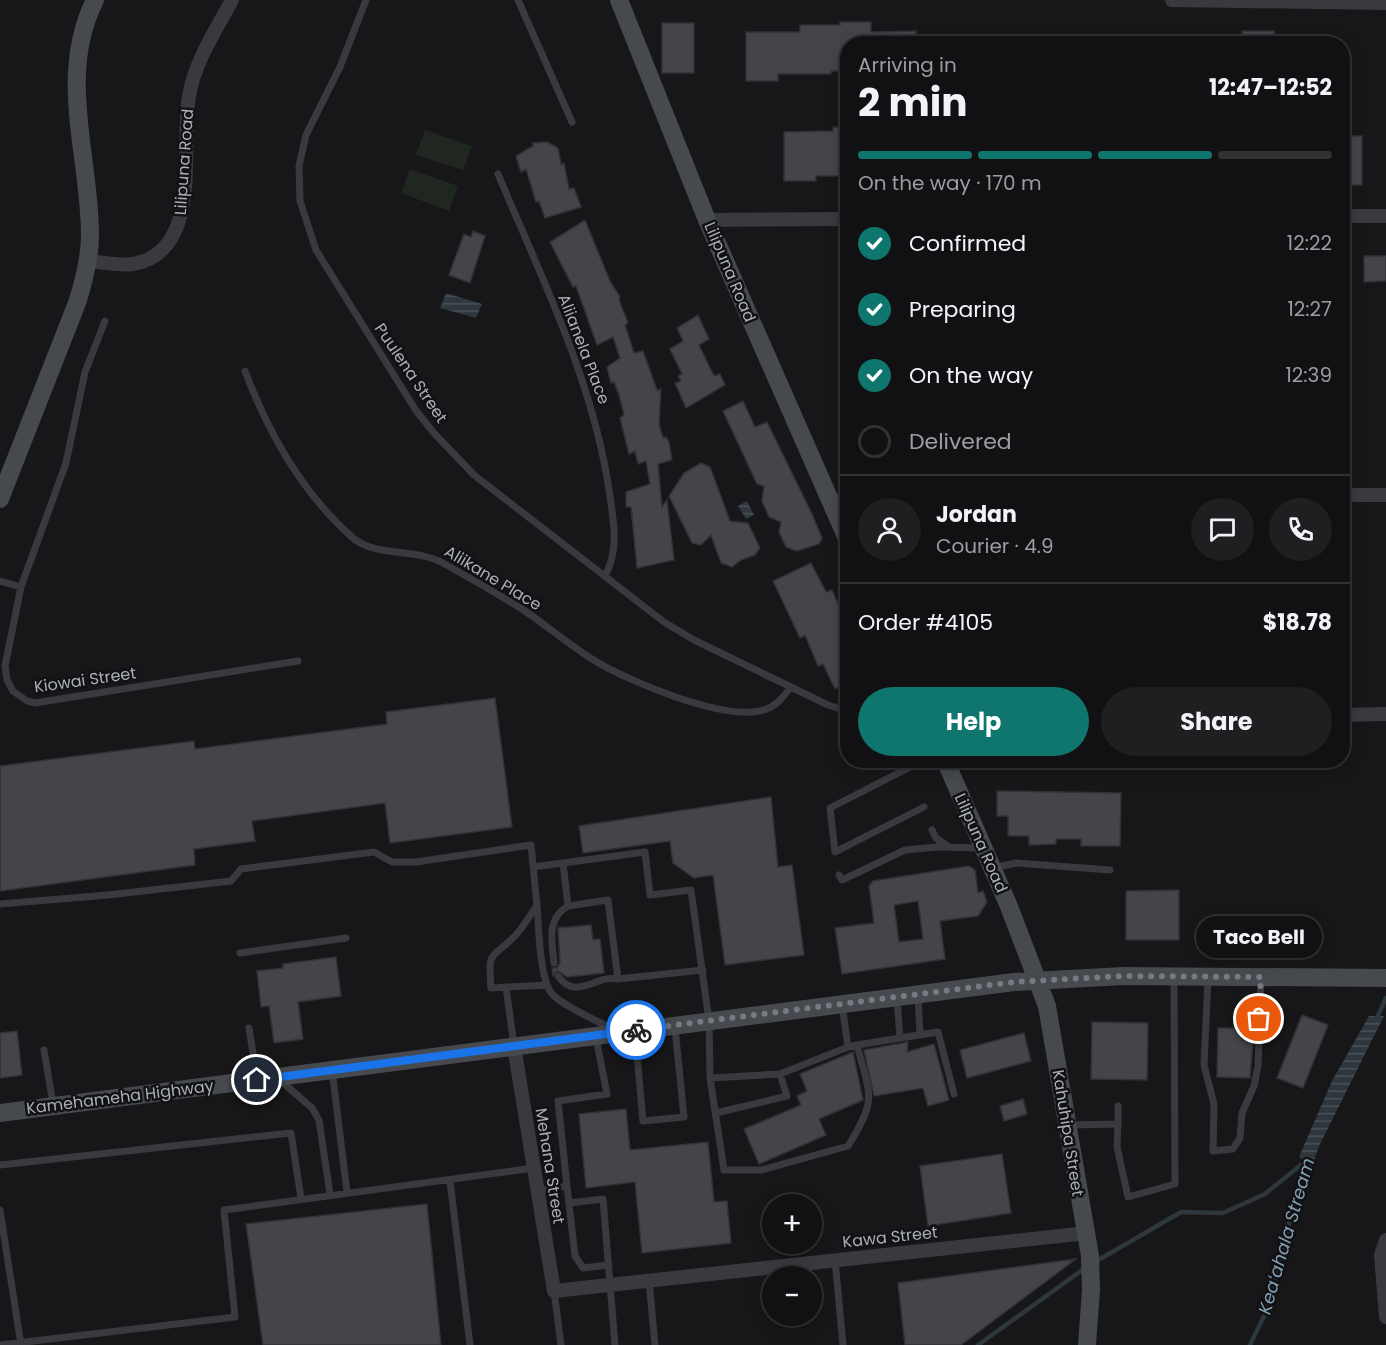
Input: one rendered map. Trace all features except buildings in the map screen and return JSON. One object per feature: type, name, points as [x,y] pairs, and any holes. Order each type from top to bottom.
[{"type":"street","points":[[0,499],[77,303],[88,261],[90,220],[76,80],[82,36],[95,0]]},
{"type":"street","name":"Lilipuna Road","points":[[88,261],[132,264],[141,262],[160,252],[173,237],[183,209],[189,95],[199,63],[232,0]]},
{"type":"street","name":"Lilipuna Road","points":[[619,0],[707,219],[840,512]]},
{"type":"street","points":[[1172,0],[1386,3]]},
{"type":"street","points":[[1350,216],[1386,216]]},
{"type":"street","points":[[707,219],[840,219]]},
{"type":"street","points":[[1350,495],[1386,495]]},
{"type":"street","points":[[1350,715],[1386,714]]},
{"type":"street","name":"Lilipuna Road","points":[[948,768],[1017,925]]},
{"type":"street","name":"Kahuhipa Street","points":[[1017,925],[1047,1006],[1087,1233],[1091,1290],[1087,1345]]},
{"type":"street","name":"Kamehameha Highway","points":[[0,1113],[595,1035],[1036,981],[1123,976],[1384,978]]},
{"type":"street","name":"Mehana Street","points":[[514,1046],[554,1291]]},
{"type":"street","name":"Kawa Street","points":[[554,1291],[1087,1233]]},
{"type":"street","points":[[1386,1240],[1381,1255],[1386,1317]]},
{"type":"lane","name":"Puulena Street","points":[[366,0],[344,58],[312,121],[302,151],[300,201],[309,234],[403,389],[433,432],[493,492],[679,631],[828,705],[840,709]]},
{"type":"lane","points":[[518,0],[572,122]]},
{"type":"lane","name":"Aliianela Place","points":[[498,174],[579,365],[594,416],[606,469],[615,526],[612,563],[605,576]]},
{"type":"lane","name":"Kiowai Street","points":[[105,321],[85,372],[66,463],[21,587],[5,673],[13,691],[27,701],[35,703],[298,661]]},
{"type":"lane","name":"Aliikane Place","points":[[245,371],[264,416],[288,459],[318,501],[360,543],[376,548],[420,554],[443,563],[524,610],[610,670],[674,697],[718,708],[756,712],[781,701],[791,687]]},
{"type":"lane","points":[[0,581],[21,587]]},
{"type":"lane","points":[[908,768],[830,808],[835,852],[924,807]]},
{"type":"lane","points":[[932,830],[936,838],[949,847]]},
{"type":"lane","points":[[0,904],[231,881],[241,869],[374,852],[392,862],[416,862],[531,845],[547,985],[555,997],[566,1004],[627,1031],[643,1121],[684,1117],[675,1025]]},
{"type":"lane","points":[[839,875],[842,880],[905,850],[949,847],[983,848]]},
{"type":"lane","points":[[532,867],[645,852],[650,895],[691,890],[709,1021],[710,1078],[724,1170],[762,1170],[848,1146],[865,1120],[870,1099],[857,1045]]},
{"type":"lane","points":[[563,863],[568,906]]},
{"type":"lane","points":[[993,868],[1016,863],[1110,870]]},
{"type":"lane","points":[[554,963],[551,928],[557,915],[568,906],[608,900],[618,980]]},
{"type":"lane","points":[[537,906],[514,937],[498,948],[489,963],[491,988],[547,985]]},
{"type":"lane","points":[[240,952],[346,938]]},
{"type":"lane","points":[[558,976],[567,986],[581,988],[604,978],[618,980],[703,970]]},
{"type":"lane","points":[[1118,1106],[1117,1147],[1128,1197],[1175,1184],[1174,976]]},
{"type":"lane","points":[[1208,976],[1204,1065],[1214,1104],[1213,1150],[1233,1149],[1240,1138],[1242,1113],[1254,1086],[1258,1066],[1261,977]]},
{"type":"lane","points":[[506,987],[514,1046]]},
{"type":"lane","points":[[918,994],[920,1035]]},
{"type":"lane","points":[[897,997],[900,1038]]},
{"type":"lane","points":[[842,1004],[848,1047]]},
{"type":"lane","points":[[249,1028],[257,1080]]},
{"type":"lane","points":[[710,1078],[780,1074],[848,1047],[938,1032],[954,1094]]},
{"type":"lane","points":[[595,1035],[607,1094],[558,1101],[574,1256],[583,1268],[609,1265]]},
{"type":"lane","points":[[44,1050],[53,1106]]},
{"type":"lane","points":[[332,1070],[347,1192]]},
{"type":"lane","points":[[716,1113],[787,1096],[780,1074]]},
{"type":"lane","points":[[277,1077],[306,1102],[319,1120],[330,1194]]},
{"type":"lane","points":[[1067,1126],[1118,1124]]},
{"type":"lane","points":[[0,1165],[291,1133],[301,1198]]},
{"type":"lane","points":[[0,1345],[235,1317],[224,1210],[534,1168]]},
{"type":"lane","points":[[450,1181],[470,1345]]},
{"type":"lane","points":[[538,1191],[567,1186]]},
{"type":"lane","points":[[569,1203],[603,1199],[615,1345]]},
{"type":"lane","points":[[0,1210],[21,1343]]},
{"type":"lane","points":[[835,1260],[843,1345]]},
{"type":"lane","points":[[649,1280],[655,1345]]},
{"type":"lane","points":[[554,1291],[561,1345]]},
{"type":"shaded area","points":[[425,130],[472,146],[463,170],[416,155]]},
{"type":"shaded area","points":[[410,169],[458,186],[449,211],[401,193]]},
{"type":"shaded area","points":[[446,293],[482,304],[476,318],[440,308]]},
{"type":"shaded area","points":[[747,501],[754,515],[746,519],[738,506]]},
{"type":"shaded area","points":[[1369,1016],[1384,1016],[1319,1146],[1311,1169],[1306,1161],[1299,1157],[1332,1081]]},
{"type":"waterway","name":"Keaʻahala Stream","points":[[1376,1020],[1386,998]]},
{"type":"waterway","points":[[1095,1262],[1181,1212],[1223,1213],[1265,1194],[1306,1161]]},
{"type":"waterway","name":"Keaʻahala Stream","points":[[1250,1345],[1266,1312],[1305,1162]]},
{"type":"waterway","points":[[978,1345],[1085,1268]]},
{"type":"way so far","points":[[636,1030],[1014,982],[1123,976],[1261,977],[1259,1019]]},
{"type":"place","name":"Taco Bell","points":[[1259,1019]]},
{"type":"route","points":[[257,1080],[636,1030]]}]
